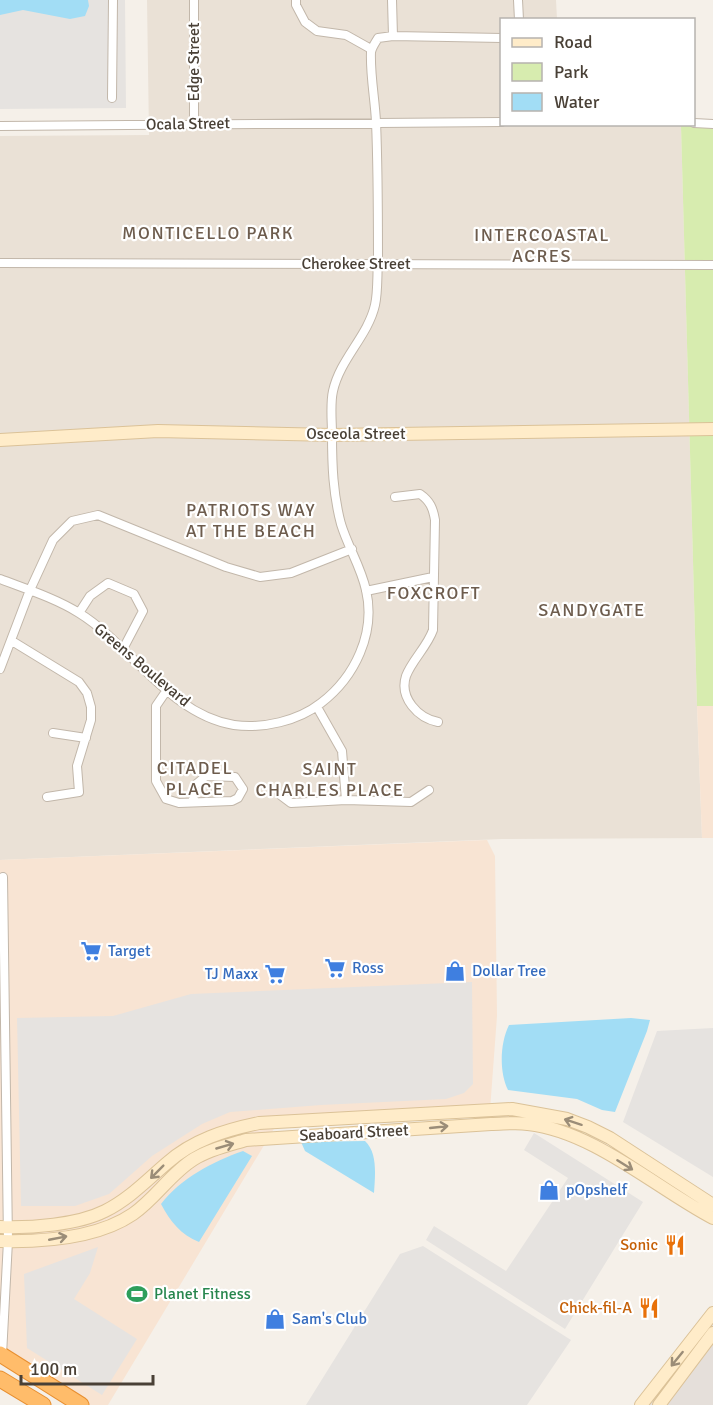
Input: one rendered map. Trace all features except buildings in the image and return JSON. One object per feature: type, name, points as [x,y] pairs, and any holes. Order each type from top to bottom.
[{"type":"highway","points":[[1,1355],[81,1405]]},
{"type":"highway","points":[[0,1379],[43,1405]]},
{"type":"street","points":[[112,98],[113,0]]},
{"type":"street","name":"Edge Street","points":[[194,0],[194,124]]},
{"type":"street","points":[[296,0],[296,5],[305,22],[317,31],[346,35],[371,49]]},
{"type":"street","points":[[392,0],[393,36]]},
{"type":"street","points":[[518,0],[519,18]]},
{"type":"street","points":[[332,435],[332,392],[346,358],[367,327],[376,304],[378,264],[376,122],[371,49],[378,38],[393,36],[500,38]]},
{"type":"street","name":"Ocala Street","points":[[0,126],[500,122]]},
{"type":"street","points":[[695,123],[713,124]]},
{"type":"street","name":"Cherokee Street","points":[[0,263],[713,265]]},
{"type":"street","name":"Osceola Street","points":[[0,440],[158,431],[332,435],[713,429]]},
{"type":"street","name":"Greens Boulevard","points":[[0,579],[79,613],[123,649],[167,690],[200,713],[236,725],[281,723],[317,707],[333,694],[346,679],[362,649],[369,623],[366,591],[342,527],[333,488],[332,435]]},
{"type":"street","points":[[395,497],[420,494],[433,508],[435,520],[434,630],[430,641],[406,676],[406,694],[418,714],[427,720],[438,722]]},
{"type":"street","points":[[0,669],[30,590],[53,540],[72,521],[98,515],[226,567],[260,577],[291,573],[352,549]]},
{"type":"street","points":[[366,591],[434,577]]},
{"type":"street","points":[[79,613],[90,596],[108,583],[134,594],[143,612],[123,649]]},
{"type":"street","points":[[12,641],[79,682],[87,693],[91,707],[91,720],[77,766],[79,792],[47,797]]},
{"type":"street","points":[[167,690],[156,706],[156,781],[166,799],[179,803],[232,801],[238,798],[243,789],[235,777],[206,776],[195,785],[193,802]]},
{"type":"street","points":[[317,707],[342,751],[346,800]]},
{"type":"street","points":[[53,733],[86,738]]},
{"type":"street","points":[[279,794],[291,802],[346,800],[411,802],[429,790]]},
{"type":"street","points":[[1,1355],[4,1241],[3,877]]},
{"type":"street","name":"Seaboard Street","points":[[3,1227],[60,1223],[99,1213],[142,1187],[167,1162],[187,1148],[204,1138],[241,1126],[259,1123],[512,1109],[567,1119],[588,1127],[610,1138],[713,1205]]},
{"type":"street","name":"Seaboard Street","points":[[4,1241],[44,1240],[98,1230],[116,1224],[156,1196],[194,1159],[215,1149],[246,1140],[491,1124],[529,1124],[573,1136],[597,1147],[713,1218]]},
{"type":"street","points":[[641,1405],[713,1313]]},
{"type":"street","points":[[659,1405],[713,1333]]},
{"type":"shaded area","points":[[0,0],[125,0],[126,108],[0,109]]},
{"type":"shaded area","points":[[147,0],[556,0],[557,18],[500,18],[500,126],[681,126],[702,838],[502,839],[0,860],[0,136],[149,135]]},
{"type":"shaded area","points":[[697,706],[713,706],[713,838],[702,838]]},
{"type":"shaded area","points":[[487,840],[495,856],[497,1016],[490,1110],[278,1122],[108,1405],[81,1405],[0,1355],[0,860]]},
{"type":"shaded area","points":[[472,982],[473,1084],[464,1093],[446,1099],[230,1112],[202,1124],[152,1156],[109,1194],[75,1206],[21,1206],[17,1018],[113,1016],[191,994]]},
{"type":"shaded area","points":[[713,1028],[713,1177],[623,1122],[657,1031]]},
{"type":"shaded area","points":[[534,1133],[643,1202],[565,1329],[426,1240],[434,1226],[506,1271],[568,1178],[524,1150]]},
{"type":"shaded area","points":[[423,1246],[571,1340],[527,1405],[306,1405],[400,1254]]},
{"type":"shaded area","points":[[98,1247],[90,1273],[74,1299],[137,1339],[102,1395],[27,1348],[24,1274]]},
{"type":"shaded area","points":[[713,1313],[713,1405],[641,1405]]},
{"type":"green space","points":[[713,125],[713,706],[697,706],[681,126]]},
{"type":"water","points":[[0,0],[88,0],[89,6],[85,16],[70,19],[23,10],[0,15]]},
{"type":"water","points":[[631,1018],[650,1020],[615,1112],[602,1110],[577,1099],[508,1090],[503,1075],[502,1057],[509,1025]]},
{"type":"water","points":[[365,1141],[374,1158],[374,1193],[305,1151],[301,1142]]},
{"type":"water","points":[[243,1151],[252,1156],[199,1242],[187,1236],[172,1222],[161,1204],[178,1186],[198,1172]]},
{"type":"place","name":"Target","points":[[91,951]]},
{"type":"place","name":"Ross","points":[[335,968]]},
{"type":"place","name":"Dollar Tree","points":[[455,971]]},
{"type":"place","name":"TJ Maxx","points":[[275,974]]},
{"type":"place","name":"pOpshelf","points":[[549,1190]]},
{"type":"place","name":"Sonic","points":[[675,1245]]},
{"type":"place","name":"Planet Fitness","points":[[137,1294]]},
{"type":"place","name":"Chick-fil-A","points":[[649,1308]]},
{"type":"place","name":"Sam's Club","points":[[275,1319]]},
{"type":"district","name":"MONTICELLO PARK","points":[[208,233]]},
{"type":"district","name":"INTERCOASTAL ACRES","points":[[542,245]]},
{"type":"district","name":"PATRIOTS WAY AT THE BEACH","points":[[251,520]]},
{"type":"district","name":"FOXCROFT","points":[[434,593]]},
{"type":"district","name":"SANDYGATE","points":[[592,610]]},
{"type":"district","name":"CITADEL PLACE","points":[[195,778]]},
{"type":"district","name":"SAINT CHARLES PLACE","points":[[330,779]]}]
